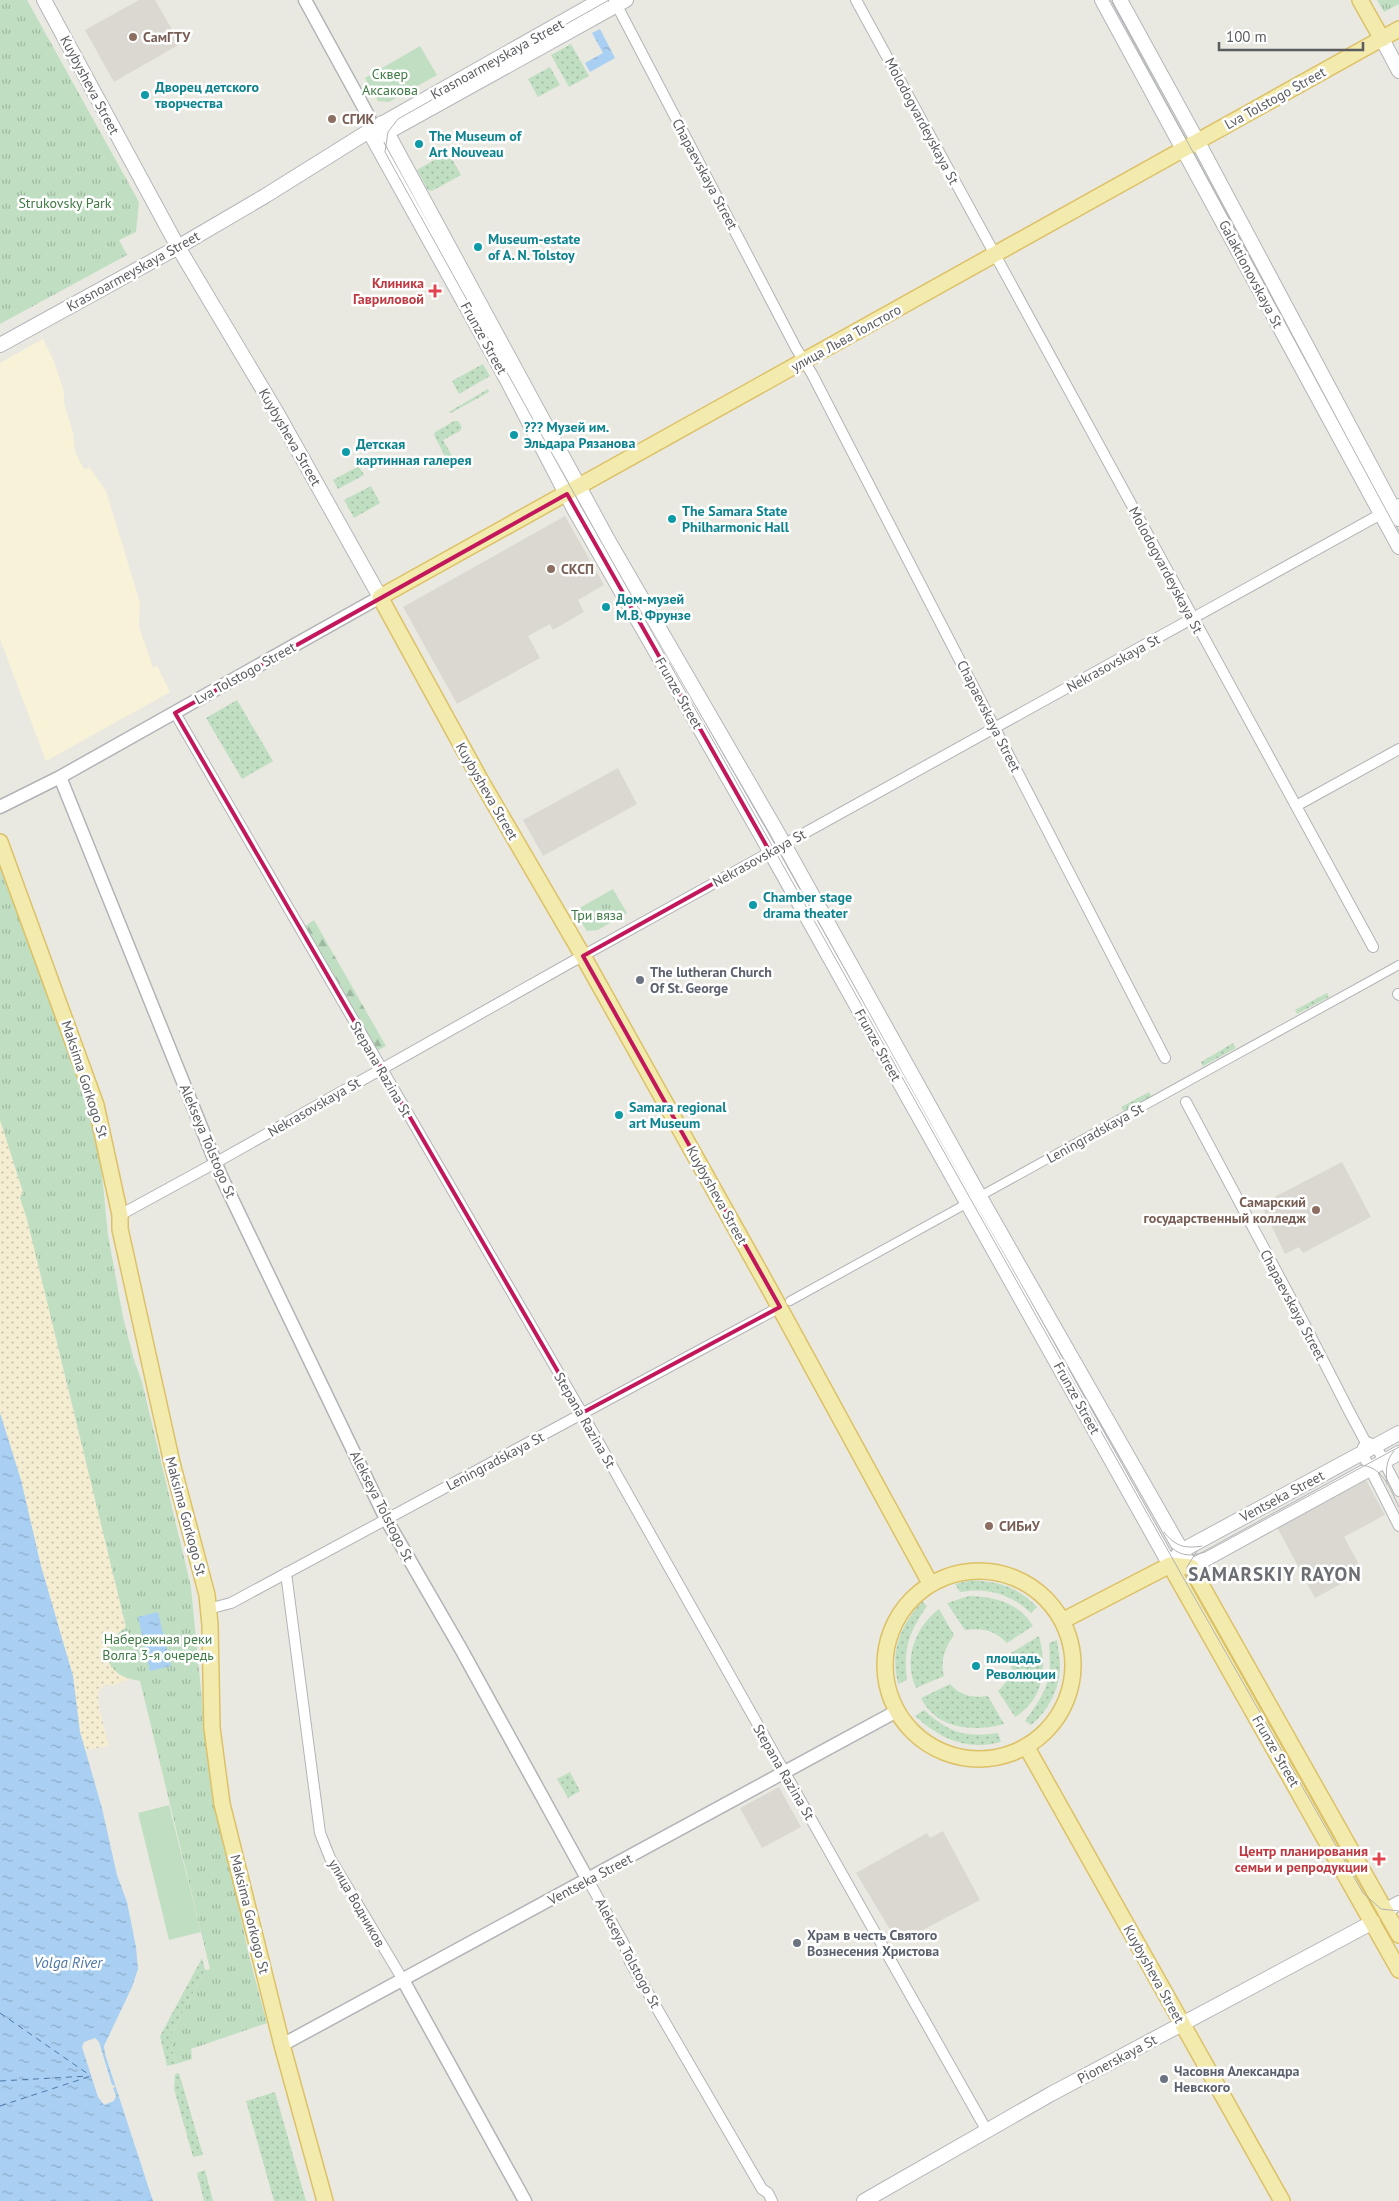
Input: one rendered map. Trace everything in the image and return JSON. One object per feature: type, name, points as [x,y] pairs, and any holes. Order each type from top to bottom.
[{"type":"main road","name":"Kuybysheva Street","points":[[44,0],[178,246],[277,412],[481,780],[785,1304],[930,1583]]},
{"type":"main road","name":"Krasnoarmeyskaya Street","points":[[385,128],[601,0]]},
{"type":"main road","name":"Galaktionovskaya St","points":[[1102,0],[1183,150],[1393,511],[1399,547]]},
{"type":"main road","points":[[1120,0],[1198,142],[1393,511]]},
{"type":"main road","points":[[1360,0],[1399,71]]},
{"type":"main road","name":"Krasnoarmeyskaya Street","points":[[0,345],[265,196],[371,129],[385,128],[619,2]]},
{"type":"main road","name":"Lva Tolstogo Street","points":[[1198,142],[1399,29]]},
{"type":"main road","name":"Frunze Street","points":[[385,128],[573,490],[770,852],[1399,1970]]},
{"type":"main road","name":"Frunze Street","points":[[371,129],[501,369],[573,490],[608,540],[784,844],[980,1197],[1181,1551],[1392,1916],[1399,1935]]},
{"type":"main road","name":"улица Льва Толстого","points":[[573,490],[1198,142]]},
{"type":"main road","name":"Lva Tolstogo Street","points":[[380,597],[573,490]]},
{"type":"main road","name":"Maksima Gorkogo St","points":[[0,842],[96,1105],[120,1215],[122,1238],[172,1463],[207,1595],[212,1728],[217,1778],[282,2045],[325,2201]]},
{"type":"main road","name":"Ventseka Street","points":[[1062,1621],[1170,1565],[1181,1551],[1367,1446],[1399,1433]]},
{"type":"main road","name":"Ventseka Street","points":[[1191,1567],[1399,1453]]},
{"type":"main road","points":[[1170,1565],[1191,1567]]},
{"type":"main road","points":[[981,1570],[1004,1573],[1015,1577],[1038,1592],[1052,1606],[1062,1621],[1072,1649],[1073,1673],[1071,1686],[1065,1703],[1051,1726],[1026,1746],[996,1758],[978,1759],[950,1754],[927,1744],[904,1723],[890,1698],[884,1662],[892,1627],[906,1606],[930,1583],[958,1572],[981,1570]]},
{"type":"main road","name":"Kuybysheva Street","points":[[1026,1746],[1282,2201]]},
{"type":"main road","name":"Pionerskaya St","points":[[864,2201],[1182,2023],[1373,1922],[1392,1916],[1399,1903]]},
{"type":"street","name":"Frunze Street","points":[[305,0],[371,129]]},
{"type":"street","name":"Molodogvardeyskaya St","points":[[856,0],[1192,619],[1373,947]]},
{"type":"street","name":"Chapaevskaya Street","points":[[619,2],[1165,1058]]},
{"type":"street","points":[[371,129],[385,128]]},
{"type":"street","name":"Nekrasovskaya St","points":[[120,1215],[784,844],[1192,619],[1393,511]]},
{"type":"street","name":"Lva Tolstogo Street","points":[[0,807],[60,777],[380,597]]},
{"type":"street","name":"Stepana Razina St","points":[[175,713],[582,1414],[986,2131]]},
{"type":"street","points":[[1296,806],[1399,749]]},
{"type":"street","name":"Alekseya Tolstogo St","points":[[60,777],[216,1163],[386,1519],[461,1649],[624,1944],[630,1962],[762,2189],[770,2197]]},
{"type":"street","name":"Leningradskaya St","points":[[208,1609],[231,1603],[582,1414],[980,1197],[1399,965]]},
{"type":"street","name":"Chapaevskaya Street","points":[[1186,1102],[1367,1446],[1384,1462],[1399,1491]]},
{"type":"street","name":"Chapaevskaya Street","points":[[1367,1446],[1370,1469],[1399,1526]]},
{"type":"street","name":"улица Водников","points":[[286,1573],[320,1833],[330,1858],[403,1980],[525,2201]]},
{"type":"street","name":"Ventseka Street","points":[[282,2045],[897,1711]]},
{"type":"highlighted area","points":[[567,494],[770,852],[583,956],[780,1307],[582,1413],[175,713]]},
{"type":"shaded area","name":"СамГТУ","points":[[139,0],[155,0],[180,44],[114,82],[85,30]]},
{"type":"shaded area","points":[[43,339],[53,359],[64,392],[64,403],[73,433],[75,452],[84,469],[90,468],[106,491],[140,603],[139,627],[153,668],[157,666],[170,692],[46,761],[0,639],[0,363]]},
{"type":"shaded area","points":[[565,516],[604,585],[578,600],[584,612],[553,630],[550,624],[528,636],[540,658],[457,704],[403,607]]},
{"type":"shaded area","points":[[618,768],[637,804],[543,856],[523,820]]},
{"type":"shaded area","name":"Самарский государственный колледж","points":[[1342,1162],[1371,1217],[1303,1253],[1299,1247],[1285,1254],[1261,1204]]},
{"type":"shaded area","points":[[1366,1480],[1385,1515],[1344,1537],[1363,1572],[1315,1598],[1277,1527]]},
{"type":"shaded area","points":[[779,1787],[801,1827],[762,1848],[740,1808]]},
{"type":"shaded area","points":[[943,1831],[980,1900],[898,1943],[856,1873],[927,1833],[930,1838]]},
{"type":"green space","name":"Strukovsky Park","points":[[0,0],[27,0],[139,202],[136,232],[119,240],[127,255],[0,324]]},
{"type":"green space","points":[[1377,0],[1399,0],[1399,4],[1384,12]]},
{"type":"green space","points":[[571,44],[589,76],[569,87],[551,55]]},
{"type":"green space","name":"Сквер Аксакова","points":[[420,46],[437,75],[389,102],[378,101],[365,78]]},
{"type":"green space","points":[[550,67],[560,85],[538,97],[528,79]]},
{"type":"green space","points":[[448,152],[461,175],[432,191],[428,190],[417,170]]},
{"type":"green space","points":[[483,364],[490,376],[459,394],[452,381]]},
{"type":"green space","points":[[488,389],[489,392],[451,413],[449,412]]},
{"type":"green space","points":[[454,421],[458,421],[462,427],[460,431],[443,440],[454,459],[448,462],[434,435],[435,432]]},
{"type":"green space","points":[[359,466],[364,475],[338,489],[333,480]]},
{"type":"green space","points":[[371,486],[380,503],[354,518],[344,500]]},
{"type":"green space","points":[[237,700],[273,761],[242,779],[206,718]]},
{"type":"green space","name":"Набережная реки Волга 3-я очередь","points":[[0,861],[91,1110],[99,1144],[108,1235],[123,1317],[134,1360],[142,1382],[191,1587],[208,1762],[249,1956],[267,2023],[191,2049],[192,2059],[176,2064],[172,2048],[172,2033],[205,1970],[210,1969],[140,1681],[118,1673],[108,1660],[110,1644],[126,1627],[27,1219],[20,1198],[23,1192],[0,1120]]},
{"type":"green space","name":"Три вяза","points":[[613,889],[627,913],[598,930],[587,931],[574,911]]},
{"type":"green space","points":[[314,920],[386,1046],[375,1052],[304,927]]},
{"type":"green space","points":[[1327,993],[1329,997],[1297,1014],[1295,1010]]},
{"type":"green space","points":[[1233,1043],[1236,1048],[1203,1066],[1201,1062]]},
{"type":"green space","points":[[1149,1092],[1152,1097],[1124,1112],[1121,1107]]},
{"type":"green space","points":[[971,1580],[1007,1586],[1022,1594],[1037,1607],[1031,1613],[1007,1597],[980,1590],[960,1592],[955,1584]]},
{"type":"green space","points":[[969,1596],[1005,1602],[1020,1611],[1033,1626],[1007,1643],[988,1631],[977,1629],[965,1630],[947,1603]]},
{"type":"green space","points":[[922,1601],[927,1606],[916,1624],[909,1641],[906,1659],[907,1680],[898,1684],[895,1660],[896,1649],[903,1629]]},
{"type":"green space","points":[[939,1609],[954,1635],[944,1654],[944,1676],[916,1688],[912,1677],[911,1655],[923,1625]]},
{"type":"green space","points":[[1039,1636],[1043,1659],[1041,1681],[1033,1701],[1015,1717],[998,1691],[1010,1674],[1011,1653]]},
{"type":"green space","points":[[1057,1640],[1060,1667],[1058,1683],[1047,1707],[1031,1725],[1025,1721],[1043,1693],[1049,1676],[1049,1643]]},
{"type":"green space","points":[[950,1684],[958,1691],[967,1695],[977,1697],[988,1696],[1004,1724],[969,1728],[957,1726],[936,1717],[921,1698]]},
{"type":"green space","points":[[924,1710],[941,1724],[958,1732],[976,1735],[998,1733],[1001,1742],[976,1745],[965,1744],[944,1737],[915,1716]]},
{"type":"green space","points":[[570,1772],[580,1791],[568,1798],[557,1779]]},
{"type":"green space","points":[[169,1805],[201,1932],[169,1940],[138,1813]]},
{"type":"green space","points":[[202,1958],[205,1970],[172,2033],[172,2048],[176,2064],[167,2066],[160,2036]]},
{"type":"green space","points":[[179,2073],[203,2155],[193,2157],[174,2089],[175,2074]]},
{"type":"green space","points":[[275,2092],[306,2201],[274,2201],[246,2101]]},
{"type":"green space","points":[[205,2170],[213,2201],[204,2201],[197,2173]]},
{"type":"sand","points":[[0,1120],[23,1192],[20,1198],[27,1219],[126,1627],[117,1633],[107,1652],[101,1654],[102,1662],[108,1661],[118,1674],[129,1679],[115,1685],[104,1685],[98,1692],[99,1708],[109,1746],[85,1750],[80,1732],[73,1676],[41,1566],[21,1480],[0,1413]]},
{"type":"water","points":[[600,29],[615,58],[590,72],[585,63],[603,53],[592,33]]},
{"type":"water","name":"Volga River","points":[[0,1413],[21,1480],[41,1566],[73,1676],[80,1732],[102,1808],[117,1875],[127,1902],[136,1947],[138,1969],[132,1987],[104,2046],[153,2201],[0,2201]]},
{"type":"water","points":[[158,1612],[171,1666],[150,1671],[138,1617]]},
{"type":"pier","points":[[95,2038],[99,2042],[112,2085],[115,2087],[113,2088],[116,2096],[114,2101],[104,2105],[98,2097],[82,2047],[84,2042]]},
{"type":"ferry route","points":[[0,2013],[91,2076]]},
{"type":"ferry route","points":[[0,2081],[88,2076]]},
{"type":"ferry route","points":[[0,2106],[91,2076]]},
{"type":"tram line","points":[[609,0],[398,119],[388,132],[385,152],[566,479],[1184,1579],[1363,1893],[1381,1909],[1399,1911]]},
{"type":"tram line","points":[[1109,0],[1399,534]]},
{"type":"tram line","points":[[1172,1548],[1188,1555],[1205,1552],[1399,1447]]},
{"type":"tram line","points":[[1387,1484],[1386,1471],[1394,1451]]},
{"type":"tram line","points":[[1360,1465],[1375,1469],[1380,1474],[1389,1486],[1399,1507]]},
{"type":"tram line","points":[[1164,1532],[1172,1541],[1185,1547],[1202,1546]]},
{"type":"tram line","points":[[1188,1583],[1187,1567],[1197,1551]]},
{"type":"place","name":"СамГТУ","points":[[133,37]]},
{"type":"place","name":"Дворец детского творчества","points":[[145,95]]},
{"type":"place","name":"СГИК","points":[[332,119]]},
{"type":"place","name":"The Museum of Art Nouveau","points":[[419,144]]},
{"type":"place","name":"Museum-estate of A. N. Tolstoy","points":[[478,247]]},
{"type":"place","name":"Клиника Гавриловой","points":[[435,291]]},
{"type":"place","name":"??? Музей им. Эльдара Рязанова","points":[[514,435]]},
{"type":"place","name":"Детская картинная галерея","points":[[346,452]]},
{"type":"place","name":"The Samara State Philharmonic Hall","points":[[672,519]]},
{"type":"place","name":"СКСП","points":[[551,569]]},
{"type":"place","name":"Дом-музей М.В. Фрунзе","points":[[606,607]]},
{"type":"place","name":"Chamber stage drama theater","points":[[753,905]]},
{"type":"place","name":"The lutheran Church Of St. George","points":[[640,980]]},
{"type":"place","name":"Samara regional art Museum","points":[[619,1115]]},
{"type":"place","name":"Самарский государственный колледж","points":[[1316,1210]]},
{"type":"place","name":"СИБиУ","points":[[989,1526]]},
{"type":"place","name":"площадь Революции","points":[[976,1666]]},
{"type":"place","name":"Центр планирования семьи и репродукции","points":[[1379,1859]]},
{"type":"place","name":"Храм в честь Святого Вознесения Христова","points":[[797,1943]]},
{"type":"place","name":"Часовня Александра Невского","points":[[1164,2079]]},
{"type":"district","name":"SAMARSKIY RAYON","points":[[1275,1574]]}]
